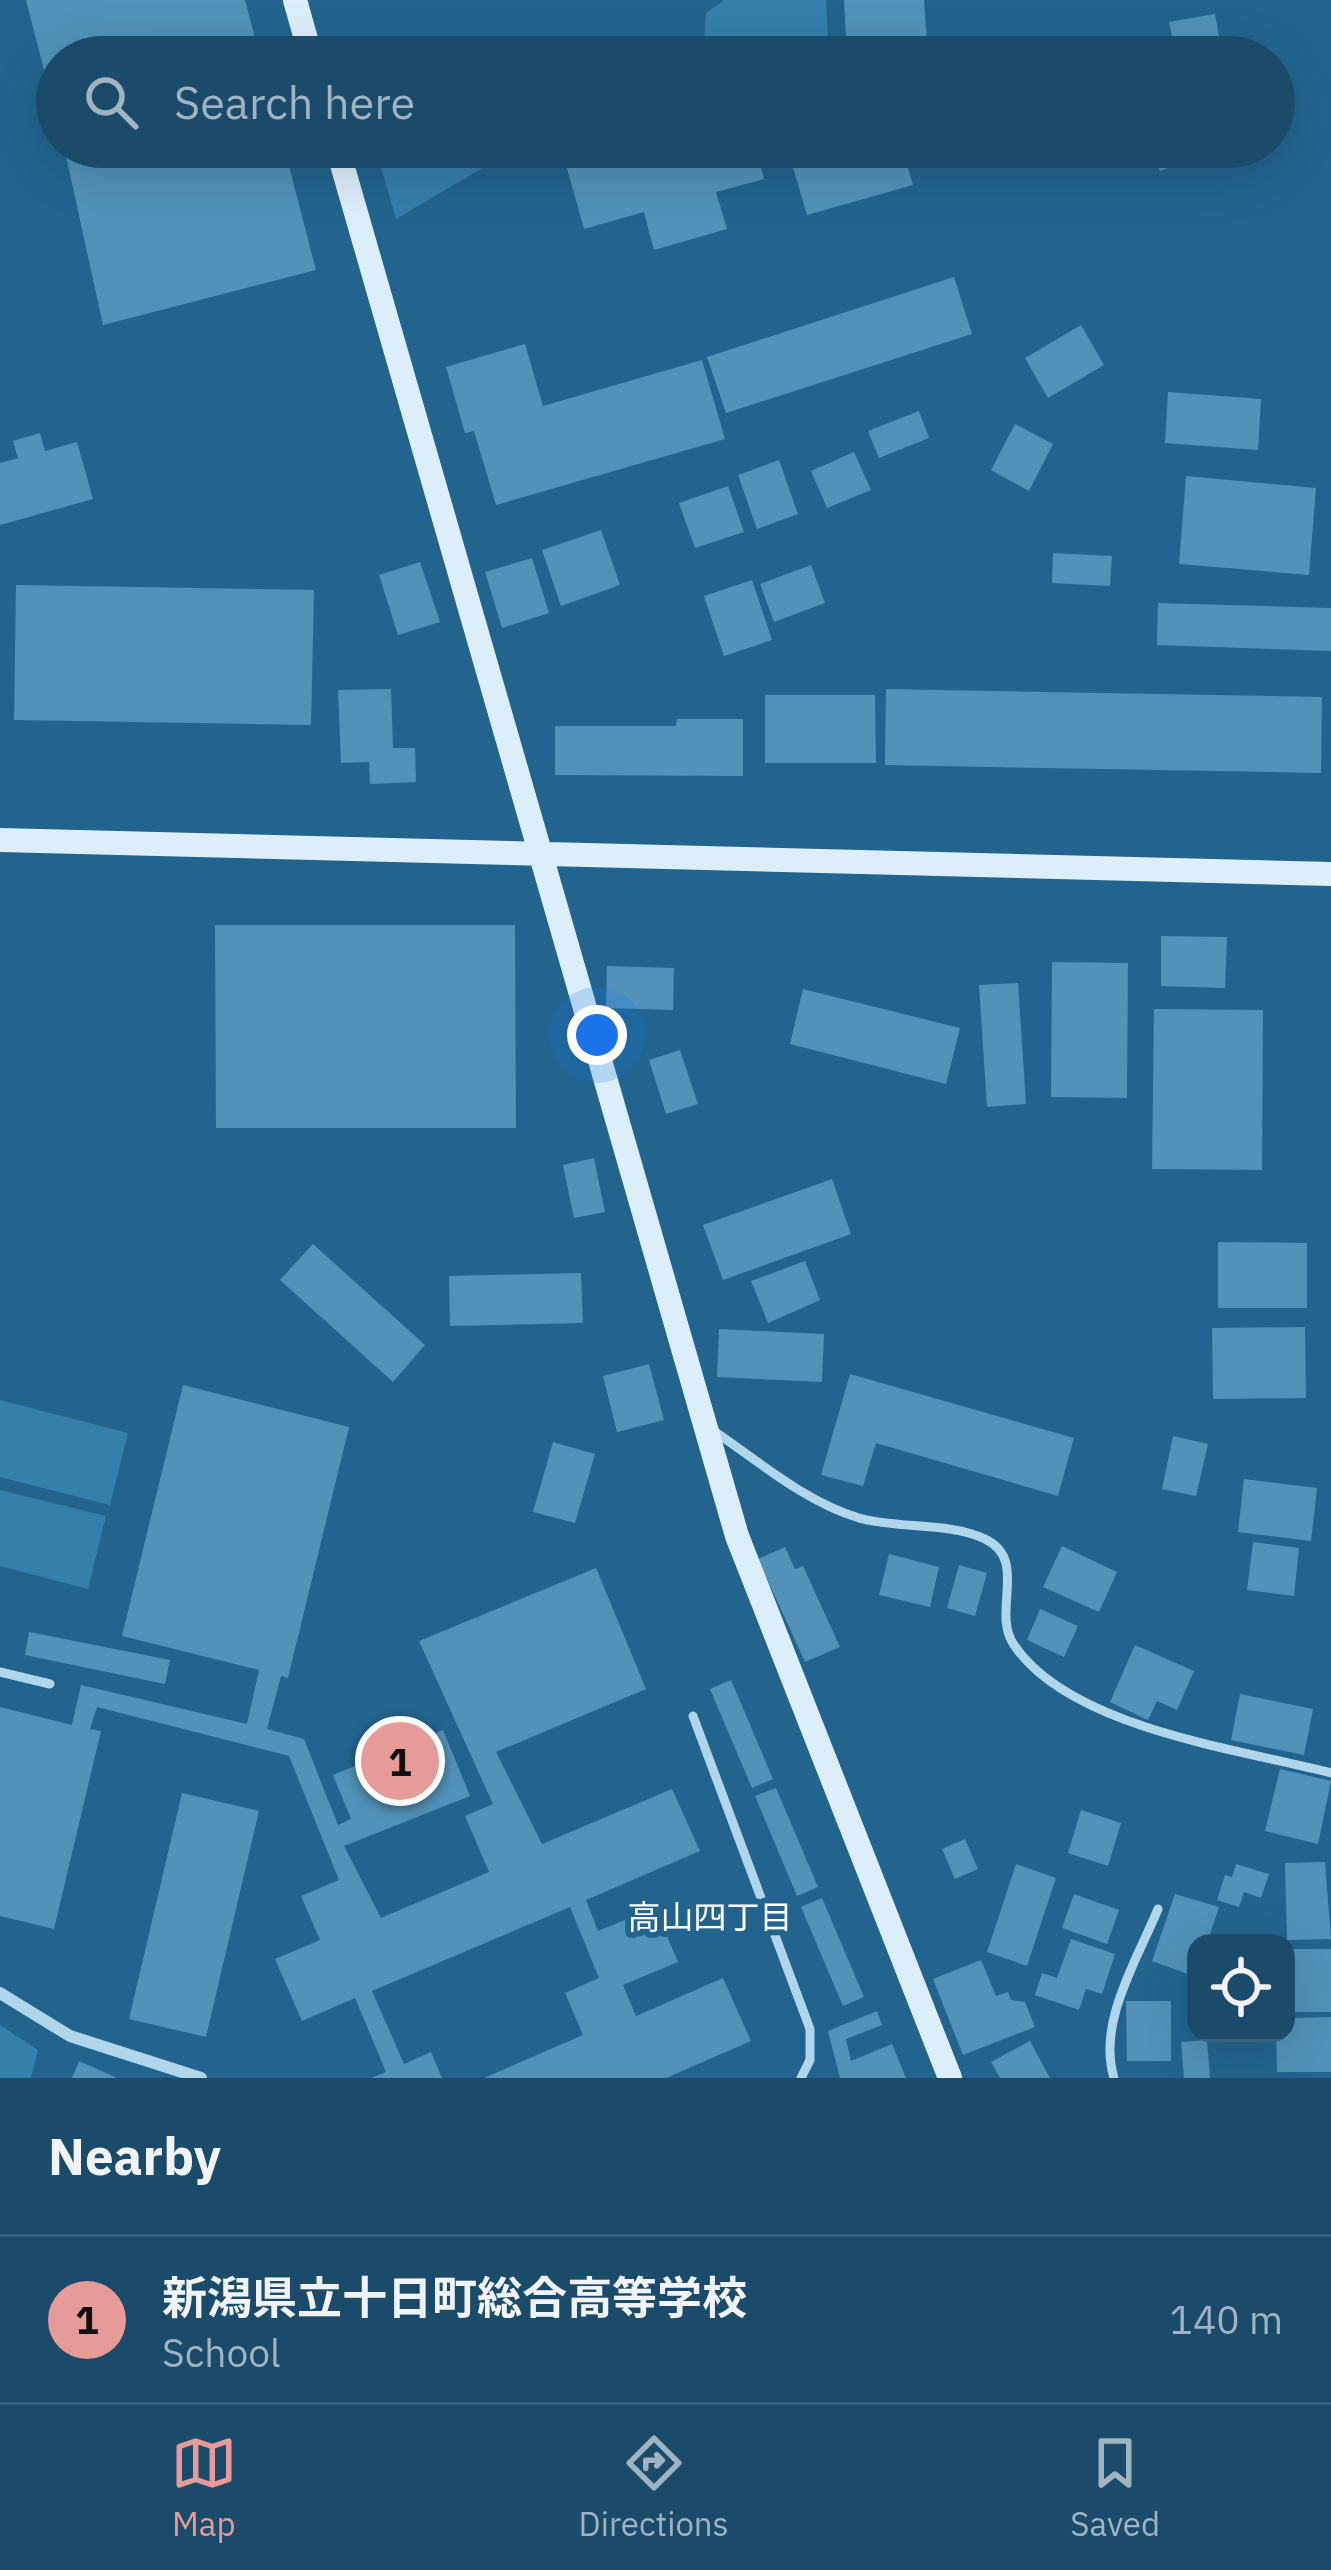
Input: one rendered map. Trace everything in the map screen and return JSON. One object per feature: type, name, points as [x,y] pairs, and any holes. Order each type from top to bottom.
[{"type":"street","points":[[295,0],[305,36]]},
{"type":"street","points":[[343,168],[536,852],[737,1536],[950,2078]]},
{"type":"street","points":[[0,840],[1331,874]]},
{"type":"street","points":[[0,1993],[70,2036],[201,2078]]},
{"type":"lane","points":[[706,1426],[823,1505],[861,1519],[985,1538],[1004,1554],[1009,1575],[1001,1619],[1013,1645],[1038,1672],[1110,1715],[1331,1773]]},
{"type":"lane","points":[[0,1672],[50,1684]]},
{"type":"lane","points":[[693,1716],[810,2029],[805,2076]]},
{"type":"lane","points":[[1114,2078],[1108,2060],[1111,2026],[1158,1909]]},
{"type":"shaded area","points":[[724,0],[826,0],[828,36],[704,36],[706,13]]},
{"type":"shaded area","points":[[381,168],[482,168],[396,219]]},
{"type":"shaded area","points":[[0,1400],[128,1433],[110,1505],[0,1477]]},
{"type":"shaded area","points":[[0,1490],[106,1516],[88,1589],[0,1566]]},
{"type":"shaded area","points":[[0,2025],[38,2050],[31,2078],[0,2078]]},
{"type":"building","points":[[26,0],[245,0],[254,36],[36,36]]},
{"type":"building","points":[[844,0],[924,0],[927,36],[846,36]]},
{"type":"building","points":[[1215,14],[1219,36],[1172,36],[1169,22]]},
{"type":"building","points":[[69,168],[289,168],[316,270],[103,325]]},
{"type":"building","points":[[567,168],[761,168],[764,179],[716,192],[727,229],[654,250],[644,212],[584,229]]},
{"type":"building","points":[[793,168],[908,168],[913,185],[807,215]]},
{"type":"building","points":[[954,277],[972,334],[726,413],[707,357]]},
{"type":"building","points":[[1081,325],[1104,365],[1048,398],[1025,358]]},
{"type":"building","points":[[525,344],[543,406],[702,360],[725,439],[496,505],[474,431],[465,433],[446,367]]},
{"type":"building","points":[[1168,392],[1261,399],[1258,450],[1165,443]]},
{"type":"building","points":[[919,411],[929,438],[879,458],[868,431]]},
{"type":"building","points":[[1015,424],[1053,444],[1029,491],[991,470]]},
{"type":"building","points":[[40,433],[45,451],[77,442],[93,499],[0,525],[0,463],[18,458],[13,441]]},
{"type":"building","points":[[854,452],[871,490],[827,508],[811,471]]},
{"type":"building","points":[[779,460],[798,514],[757,529],[738,475]]},
{"type":"building","points":[[1186,476],[1316,488],[1309,575],[1179,564]]},
{"type":"building","points":[[728,486],[744,532],[695,548],[679,503]]},
{"type":"building","points":[[601,530],[620,585],[561,606],[542,550]]},
{"type":"building","points":[[1053,553],[1112,556],[1110,586],[1052,583]]},
{"type":"building","points":[[532,558],[549,613],[502,628],[485,572]]},
{"type":"building","points":[[420,562],[440,622],[398,635],[379,575]]},
{"type":"building","points":[[811,565],[825,603],[774,622],[760,584]]},
{"type":"building","points":[[752,580],[772,640],[724,656],[704,596]]},
{"type":"building","points":[[16,585],[314,590],[311,725],[14,720]]},
{"type":"building","points":[[1158,603],[1331,608],[1331,651],[1157,645]]},
{"type":"building","points":[[391,689],[393,748],[415,748],[416,782],[370,784],[369,762],[341,763],[338,690]]},
{"type":"building","points":[[886,689],[1322,697],[1321,773],[885,765]]},
{"type":"building","points":[[765,695],[875,695],[876,763],[765,763]]},
{"type":"building","points":[[677,719],[743,719],[743,776],[555,775],[555,726],[676,726]]},
{"type":"building","points":[[215,925],[515,925],[516,1128],[216,1128]]},
{"type":"building","points":[[1161,936],[1227,937],[1225,988],[1161,986]]},
{"type":"building","points":[[1052,962],[1128,963],[1127,1098],[1051,1097]]},
{"type":"building","points":[[607,966],[674,968],[673,1010],[606,1008]]},
{"type":"building","points":[[1018,983],[1026,1104],[987,1107],[979,985]]},
{"type":"building","points":[[803,989],[960,1028],[946,1084],[790,1044]]},
{"type":"building","points":[[1154,1009],[1263,1010],[1262,1170],[1152,1169]]},
{"type":"building","points":[[680,1050],[698,1104],[666,1114],[649,1060]]},
{"type":"building","points":[[594,1158],[605,1212],[574,1218],[563,1165]]},
{"type":"building","points":[[832,1179],[851,1234],[723,1280],[703,1225]]},
{"type":"building","points":[[1218,1242],[1307,1243],[1307,1308],[1218,1308]]},
{"type":"building","points":[[313,1244],[425,1345],[393,1382],[280,1280]]},
{"type":"building","points":[[805,1261],[820,1300],[768,1323],[751,1281]]},
{"type":"building","points":[[581,1273],[583,1323],[450,1326],[449,1276]]},
{"type":"building","points":[[1305,1327],[1306,1398],[1213,1399],[1212,1328]]},
{"type":"building","points":[[719,1329],[824,1334],[822,1382],[717,1377]]},
{"type":"building","points":[[649,1364],[664,1420],[617,1432],[603,1376]]},
{"type":"building","points":[[850,1374],[1074,1438],[1058,1496],[876,1443],[863,1486],[821,1475]]},
{"type":"building","points":[[183,1385],[349,1427],[288,1678],[281,1676],[267,1729],[304,1739],[338,1825],[351,1819],[333,1775],[443,1730],[470,1796],[344,1846],[381,1918],[489,1872],[465,1816],[493,1804],[419,1641],[596,1568],[646,1689],[496,1752],[542,1844],[672,1789],[700,1851],[586,1900],[598,1931],[655,1908],[678,1962],[623,1985],[636,2016],[723,1978],[751,2041],[666,2078],[484,2078],[583,2035],[565,1993],[599,1978],[570,1907],[372,1991],[404,2064],[431,2052],[442,2078],[371,2078],[386,2072],[355,1998],[302,2021],[275,1959],[320,1940],[301,1896],[339,1880],[289,1756],[97,1707],[90,1729],[101,1731],[54,1929],[0,1916],[0,1707],[72,1725],[81,1685],[247,1724],[259,1670],[122,1636]]},
{"type":"building","points":[[1173,1436],[1208,1444],[1196,1496],[1162,1489]]},
{"type":"building","points":[[553,1442],[595,1454],[575,1523],[533,1512]]},
{"type":"building","points":[[1244,1479],[1317,1488],[1311,1541],[1238,1532]]},
{"type":"building","points":[[1253,1542],[1299,1548],[1294,1596],[1247,1590]]},
{"type":"building","points":[[1062,1546],[1117,1572],[1099,1612],[1043,1587]]},
{"type":"building","points":[[785,1547],[795,1569],[803,1566],[840,1647],[805,1662],[758,1559]]},
{"type":"building","points":[[889,1554],[939,1567],[930,1607],[879,1595]]},
{"type":"building","points":[[959,1565],[987,1573],[975,1616],[947,1608]]},
{"type":"building","points":[[1040,1609],[1078,1626],[1064,1657],[1027,1640]]},
{"type":"building","points":[[29,1632],[170,1660],[165,1684],[25,1655]]},
{"type":"building","points":[[1135,1645],[1194,1671],[1177,1710],[1157,1701],[1148,1720],[1110,1702]]},
{"type":"building","points":[[731,1680],[773,1779],[752,1788],[710,1689]]},
{"type":"building","points":[[1240,1694],[1313,1709],[1304,1755],[1231,1740]]},
{"type":"building","points":[[1280,1769],[1331,1781],[1318,1844],[1265,1831]]},
{"type":"building","points":[[776,1788],[818,1887],[797,1896],[755,1796]]},
{"type":"building","points":[[182,1793],[259,1811],[206,2037],[129,2019]]},
{"type":"building","points":[[1081,1810],[1121,1823],[1108,1866],[1068,1853]]},
{"type":"building","points":[[965,1839],[978,1869],[955,1879],[942,1849]]},
{"type":"building","points":[[1325,1862],[1331,1939],[1295,1940],[1295,1934],[1287,1934],[1285,1863]]},
{"type":"building","points":[[1016,1864],[1056,1878],[1027,1966],[987,1952]]},
{"type":"building","points":[[1236,1864],[1269,1874],[1261,1898],[1244,1892],[1239,1907],[1217,1900],[1225,1875],[1232,1877]]},
{"type":"building","points":[[1074,1894],[1119,1910],[1107,1944],[1062,1928]]},
{"type":"building","points":[[1175,1894],[1219,1907],[1210,1934],[1187,1934],[1187,1974],[1152,1961]]},
{"type":"building","points":[[822,1898],[864,1997],[843,2006],[801,1907]]},
{"type":"building","points":[[1071,1939],[1115,1954],[1102,1994],[1086,1989],[1079,2010],[1035,1995],[1042,1973],[1057,1978]]},
{"type":"building","points":[[1295,1949],[1331,1949],[1331,2012],[1295,2012]]},
{"type":"building","points":[[981,1960],[996,1996],[1008,1992],[1011,2000],[1025,2002],[1035,2027],[963,2055],[933,1979]]},
{"type":"building","points":[[1126,2001],[1171,2001],[1171,2061],[1127,2061]]},
{"type":"building","points":[[877,2011],[882,2025],[846,2039],[851,2061],[892,2044],[906,2078],[840,2078],[828,2031]]},
{"type":"building","points":[[1331,2017],[1331,2072],[1277,2072],[1276,2042],[1295,2042],[1295,2018]]},
{"type":"building","points":[[1030,2041],[1050,2078],[1000,2078],[991,2062]]},
{"type":"building","points":[[1181,2042],[1207,2042],[1210,2078],[1184,2078]]},
{"type":"building","points":[[79,2061],[117,2078],[72,2078]]},
{"type":"place","name":"新潟県立十日町総合高等学校","points":[[400,1761]]},
{"type":"district","name":"高山四丁目","points":[[710,1917]]}]
